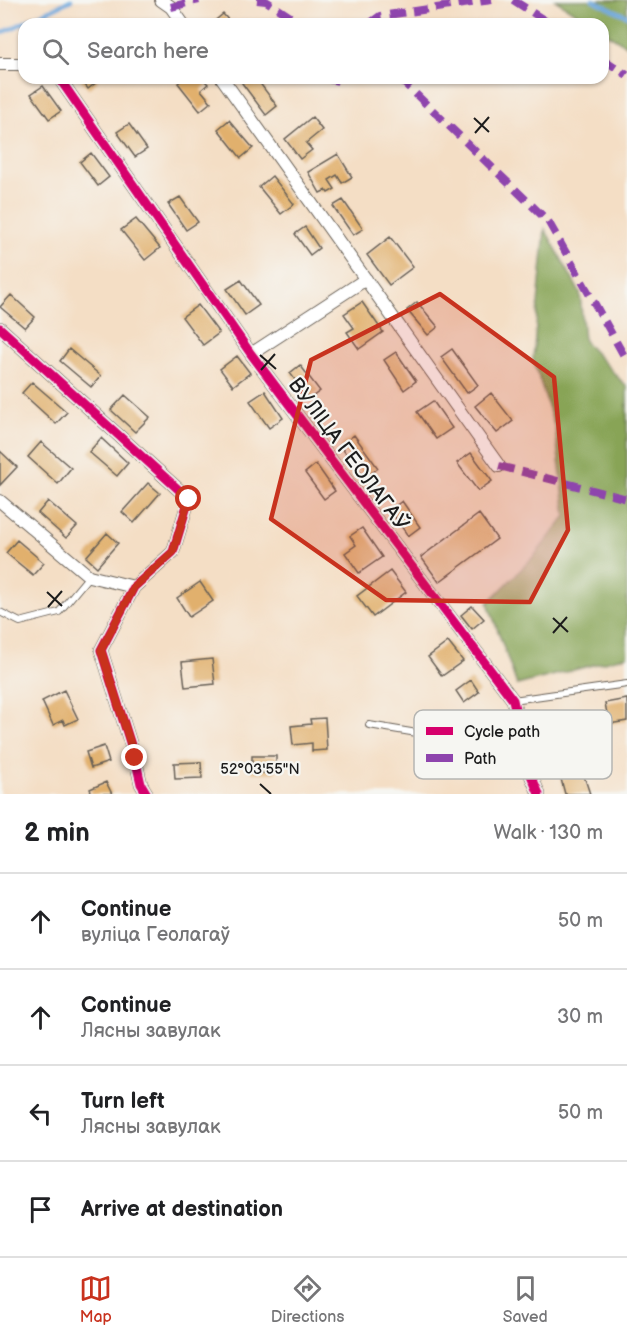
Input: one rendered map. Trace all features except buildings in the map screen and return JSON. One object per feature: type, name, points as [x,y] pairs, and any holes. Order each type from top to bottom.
[{"type":"street","points":[[161,0],[171,7],[179,18]]},
{"type":"street","points":[[0,64],[18,64]]},
{"type":"street","name":"ВУЛІЦА ГЕОЛАГАЎ","points":[[63,84],[251,354],[513,700]]},
{"type":"street","points":[[226,84],[499,466]]},
{"type":"street","points":[[251,354],[366,279]]},
{"type":"street","points":[[0,328],[189,499],[173,552],[134,587],[101,650],[141,784],[147,794]]},
{"type":"street","points":[[0,501],[89,576],[134,587]]},
{"type":"street","points":[[513,700],[515,710]]},
{"type":"street","points":[[533,779],[539,794]]},
{"type":"lane","points":[[0,612],[20,622],[58,612],[89,576]]},
{"type":"lane","points":[[513,700],[627,684]]},
{"type":"lane","points":[[369,725],[414,732]]},
{"type":"highlighted area","points":[[440,294],[554,377],[568,530],[530,602],[386,600],[271,519],[311,360]]},
{"type":"green space","points":[[555,0],[627,0],[627,46],[609,35],[609,18],[584,18]]},
{"type":"green space","points":[[545,229],[580,293],[584,341],[627,387],[627,656],[517,685],[488,603],[535,555],[566,516],[555,428],[533,359]]},
{"type":"waterway","points":[[33,18],[71,0]]},
{"type":"waterway","points":[[593,0],[627,16]]},
{"type":"waterway","points":[[0,34],[18,25]]},
{"type":"marked path","points":[[171,7],[199,0]]},
{"type":"marked path","points":[[257,0],[266,1],[292,18]]},
{"type":"marked path","points":[[377,18],[492,0]]},
{"type":"marked path","points":[[513,0],[541,18]]},
{"type":"marked path","points":[[609,63],[627,75]]},
{"type":"marked path","points":[[405,84],[548,221],[627,361]]},
{"type":"marked path","points":[[499,466],[627,499]]},
{"type":"cycle path","points":[[63,84],[251,354],[513,700],[515,710]]},
{"type":"cycle path","points":[[0,328],[189,499],[173,552],[134,587],[101,650],[141,784],[147,794]]},
{"type":"cycle path","points":[[533,779],[539,794]]},
{"type":"route","points":[[135,758],[101,650],[134,587],[173,552],[189,499]]}]
